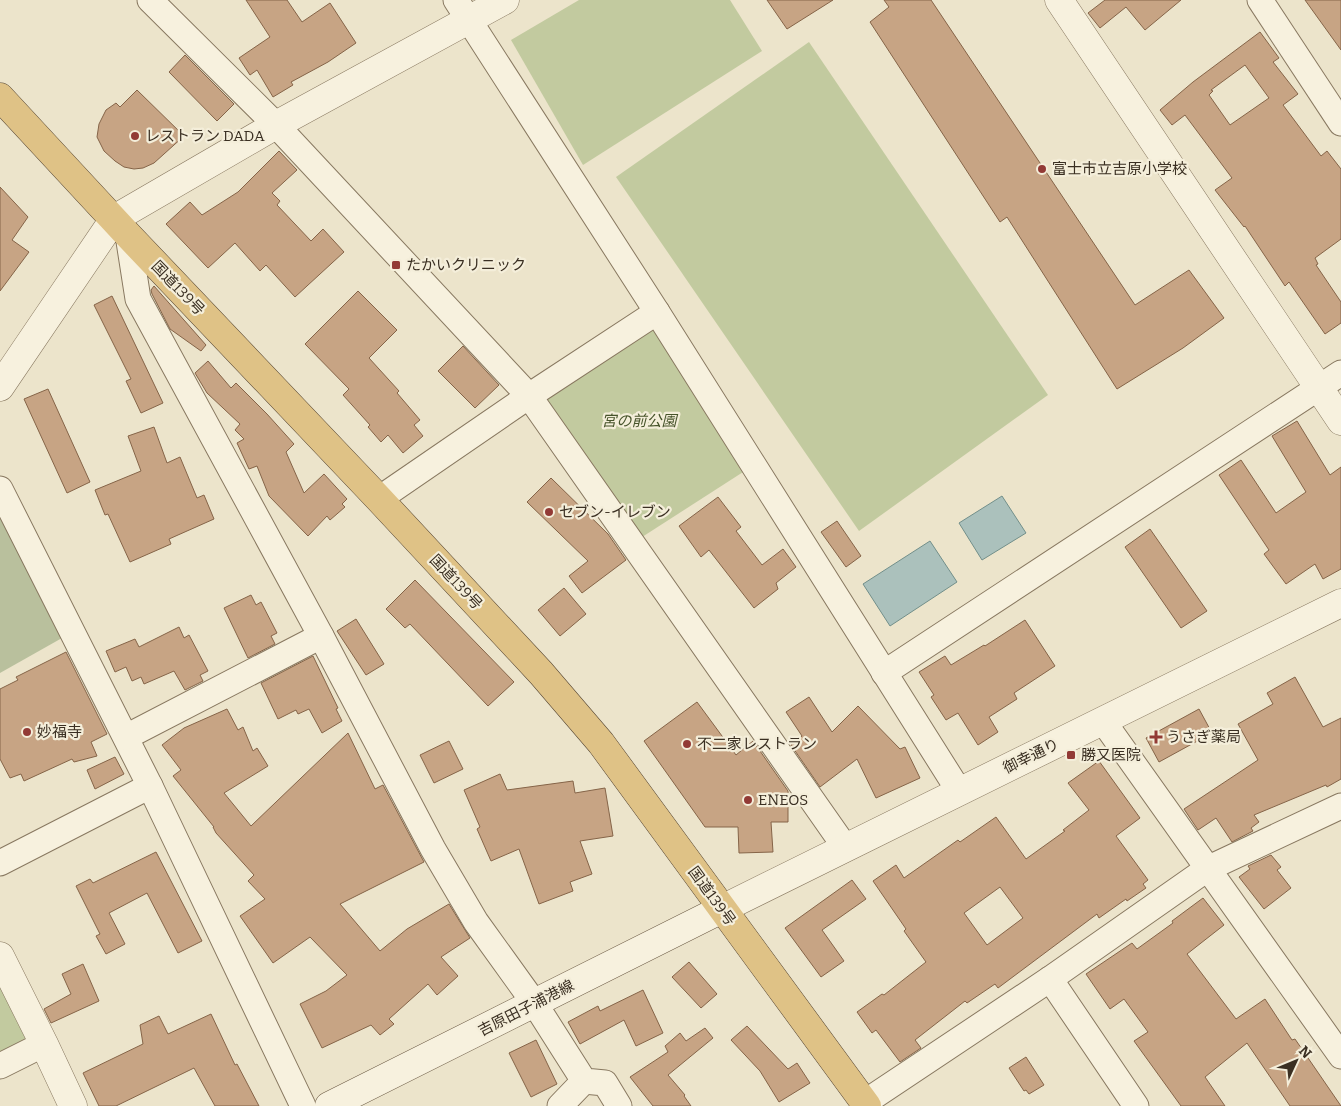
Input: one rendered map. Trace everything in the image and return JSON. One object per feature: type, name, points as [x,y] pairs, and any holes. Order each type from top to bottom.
[{"type":"highway","name":"国道139号","points":[[0,97],[541,673],[601,743],[865,1104]]},
{"type":"street","points":[[150,0],[276,126],[529,396],[845,848]]},
{"type":"street","points":[[3,377],[121,227],[276,126],[462,10],[505,0]]},
{"type":"street","points":[[1059,0],[1341,421]]},
{"type":"street","points":[[1260,0],[1341,123]]},
{"type":"street","points":[[462,10],[657,312],[959,791]]},
{"type":"street","points":[[121,227],[138,299],[321,636],[433,849],[476,922],[535,1004],[584,1081]]},
{"type":"street","points":[[379,499],[529,396],[657,312]]},
{"type":"street","points":[[884,673],[1341,373]]},
{"type":"street","points":[[0,489],[126,737],[304,1106]]},
{"type":"street","name":"御幸通り","points":[[722,909],[1341,603]]},
{"type":"street","points":[[126,737],[321,636]]},
{"type":"street","points":[[1103,721],[1341,1056]]},
{"type":"street","points":[[0,863],[150,786]]},
{"type":"street","points":[[865,1104],[1050,979],[1207,869],[1341,806]]},
{"type":"street","name":"吉原田子浦港線","points":[[329,1106],[722,909]]},
{"type":"street","points":[[0,956],[73,1106]]},
{"type":"street","points":[[1050,979],[1136,1106]]},
{"type":"street","points":[[0,1066],[44,1044]]},
{"type":"street","points":[[560,1106],[584,1081]]},
{"type":"street","points":[[584,1081],[605,1083],[619,1106]]},
{"type":"green space","points":[[579,0],[730,0],[762,51],[583,165],[511,40]]},
{"type":"green space","points":[[809,42],[1048,395],[859,531],[616,177]]},
{"type":"green space","name":"宮の前公園","points":[[654,322],[754,465],[639,539],[536,397]]},
{"type":"green space","points":[[0,508],[62,638],[0,673]]},
{"type":"green space","points":[[0,981],[29,1038],[0,1053]]},
{"type":"water","points":[[1002,496],[1026,533],[982,560],[959,523]]},
{"type":"water","points":[[930,541],[957,582],[890,626],[863,584]]},
{"type":"building","points":[[246,0],[287,0],[302,22],[330,3],[356,43],[328,62],[291,82],[293,85],[273,97],[257,70],[250,75],[239,58],[270,37]]},
{"type":"building","points":[[767,0],[833,0],[787,29]]},
{"type":"building","points":[[884,0],[931,0],[1135,305],[1189,270],[1224,318],[1183,348],[1117,389],[1007,217],[1000,222],[870,22],[889,7]]},
{"type":"building","points":[[1105,0],[1181,0],[1145,30],[1126,7],[1100,28],[1088,13]]},
{"type":"building","points":[[1305,0],[1341,0],[1341,50]]},
{"type":"building","points":[[1260,32],[1279,58],[1273,62],[1298,94],[1283,105],[1321,156],[1327,151],[1341,169],[1341,239],[1315,258],[1318,264],[1316,265],[1341,302],[1341,323],[1325,334],[1289,282],[1285,286],[1245,226],[1215,190],[1232,178],[1185,115],[1172,125],[1160,110],[1193,82]],"holes":[[[1245,65],[1269,98],[1230,125],[1209,95],[1213,91],[1211,90]]]},
{"type":"building","points":[[185,55],[234,104],[217,121],[169,72]]},
{"type":"building","points":[[137,90],[184,136],[154,163],[143,168],[134,169],[124,167],[115,161],[104,151],[97,137],[99,124],[106,110],[116,103],[120,107]]},
{"type":"building","points":[[279,151],[297,170],[272,193],[280,201],[277,205],[311,241],[323,229],[344,252],[295,297],[266,265],[260,271],[235,243],[208,268],[166,224],[190,202],[202,215],[238,192]]},
{"type":"building","points":[[0,187],[28,217],[12,240],[29,252],[0,291]]},
{"type":"building","points":[[154,286],[206,345],[201,351],[170,329],[152,294],[151,290]]},
{"type":"building","points":[[358,291],[397,330],[369,358],[399,391],[397,393],[420,420],[414,425],[423,436],[403,453],[388,435],[381,442],[368,427],[370,425],[343,395],[349,389],[305,344]]},
{"type":"building","points":[[112,296],[163,403],[141,413],[126,381],[131,379],[94,305]]},
{"type":"building","points":[[463,346],[499,385],[475,408],[438,371]]},
{"type":"building","points":[[208,361],[231,388],[236,383],[294,444],[286,452],[304,493],[324,474],[347,499],[342,504],[345,507],[330,520],[327,516],[308,536],[269,496],[257,466],[249,469],[237,443],[244,439],[235,430],[240,424],[207,393],[195,373]]},
{"type":"building","points":[[48,389],[90,482],[67,493],[24,399]]},
{"type":"building","points":[[1297,421],[1330,475],[1341,467],[1341,569],[1323,579],[1315,564],[1286,584],[1264,554],[1269,550],[1219,475],[1241,460],[1276,513],[1306,492],[1272,436]]},
{"type":"building","points":[[154,427],[167,463],[180,457],[197,498],[204,495],[214,519],[169,539],[171,544],[130,562],[108,514],[105,515],[95,490],[141,471],[128,436]]},
{"type":"building","points":[[551,478],[608,534],[626,560],[582,593],[569,576],[588,561],[527,502]]},
{"type":"building","points":[[718,497],[741,527],[736,531],[762,565],[783,549],[796,567],[776,583],[778,589],[754,608],[709,550],[701,557],[679,526]]},
{"type":"building","points":[[837,521],[861,556],[846,567],[821,532]]},
{"type":"building","points":[[1150,529],[1207,611],[1181,628],[1125,547]]},
{"type":"building","points":[[415,580],[514,682],[488,706],[410,624],[405,628],[386,609]]},
{"type":"building","points":[[564,588],[586,614],[560,636],[538,610]]},
{"type":"building","points":[[251,595],[256,605],[261,602],[277,633],[271,636],[275,644],[248,658],[224,608]]},
{"type":"building","points":[[356,619],[384,664],[366,675],[337,631]]},
{"type":"building","points":[[1025,620],[1055,666],[1014,693],[1017,699],[989,717],[998,732],[978,745],[958,713],[946,720],[931,697],[934,695],[919,672],[945,656],[951,665]]},
{"type":"building","points":[[179,627],[184,638],[189,635],[208,671],[200,675],[203,681],[185,690],[174,671],[144,684],[141,677],[132,681],[126,667],[115,672],[106,651],[135,639],[139,647]]},
{"type":"building","name":"妙福寺","points":[[66,652],[107,734],[91,742],[97,756],[74,762],[72,759],[24,781],[21,774],[10,778],[0,759],[0,689],[18,680],[16,677]]},
{"type":"building","points":[[313,656],[338,708],[336,709],[342,721],[322,733],[309,709],[298,714],[296,710],[278,719],[261,683]]},
{"type":"building","points":[[1295,677],[1323,727],[1341,718],[1341,779],[1327,787],[1326,785],[1254,815],[1259,822],[1251,828],[1253,831],[1232,842],[1216,818],[1198,830],[1184,809],[1258,760],[1238,724],[1273,704],[1267,693]]},
{"type":"building","points":[[809,697],[832,732],[858,706],[900,749],[905,747],[920,778],[876,798],[857,759],[820,787],[791,745],[802,736],[786,712]]},
{"type":"building","points":[[697,702],[736,755],[753,741],[788,791],[788,822],[771,822],[773,852],[739,853],[738,827],[705,827],[644,741]]},
{"type":"building","points":[[227,709],[238,730],[243,727],[253,751],[257,748],[268,766],[224,793],[251,826],[348,733],[375,789],[383,785],[424,862],[340,904],[380,951],[407,929],[449,904],[470,938],[441,957],[458,976],[437,995],[428,984],[389,1019],[394,1024],[380,1035],[371,1025],[322,1048],[300,1004],[326,991],[347,975],[310,937],[273,963],[240,916],[265,899],[248,881],[254,875],[216,833],[214,827],[173,776],[181,770],[162,745],[184,728]]},
{"type":"building","points":[[1199,709],[1212,733],[1159,762],[1146,738]]},
{"type":"building","points":[[449,741],[463,769],[434,783],[420,755]]},
{"type":"building","points":[[115,757],[124,774],[95,789],[87,770]]},
{"type":"building","points":[[1099,761],[1140,818],[1116,836],[1148,880],[1143,884],[1146,888],[1099,918],[1097,914],[998,988],[995,984],[967,1003],[965,1001],[915,1040],[921,1048],[900,1062],[876,1030],[872,1033],[857,1012],[882,994],[884,995],[926,962],[873,881],[896,865],[904,878],[958,840],[960,842],[996,817],[1026,859],[1065,831],[1063,830],[1089,810],[1068,783]],"holes":[[[1000,887],[1023,918],[987,945],[964,913]]]},
{"type":"building","points":[[500,774],[507,790],[573,781],[575,793],[605,788],[613,836],[580,841],[592,874],[570,882],[573,891],[539,904],[519,849],[491,861],[477,829],[480,827],[464,790]]},
{"type":"building","points":[[156,852],[202,941],[178,953],[147,893],[109,913],[125,944],[106,954],[96,936],[100,934],[76,886],[90,879],[93,883]]},
{"type":"building","points":[[1271,855],[1281,867],[1277,870],[1291,888],[1264,909],[1239,877],[1250,869],[1248,866]]},
{"type":"building","points":[[852,880],[866,899],[822,930],[844,961],[821,977],[785,928]]},
{"type":"building","points":[[1203,898],[1224,925],[1187,954],[1236,1019],[1265,999],[1292,1040],[1295,1039],[1341,1106],[1290,1106],[1247,1043],[1205,1077],[1225,1106],[1181,1106],[1134,1041],[1148,1032],[1124,999],[1110,1009],[1086,974],[1132,943],[1137,949]]},
{"type":"building","points":[[689,962],[717,994],[701,1008],[672,977]]},
{"type":"building","points":[[83,964],[99,1001],[51,1023],[44,1009],[71,994],[62,974]]},
{"type":"building","points":[[643,990],[663,1033],[636,1046],[624,1020],[580,1044],[568,1022],[598,1006],[600,1011]]},
{"type":"building","points":[[211,1014],[235,1065],[237,1064],[259,1106],[215,1106],[194,1068],[116,1106],[99,1106],[83,1073],[143,1044],[140,1025],[159,1016],[168,1034]]},
{"type":"building","points":[[747,1026],[788,1069],[797,1063],[810,1083],[779,1102],[760,1071],[731,1040]]},
{"type":"building","points":[[705,1028],[713,1038],[668,1075],[685,1095],[691,1106],[653,1106],[630,1077],[668,1052],[665,1046],[680,1033],[686,1041]]},
{"type":"building","points":[[536,1040],[557,1084],[531,1097],[509,1053]]},
{"type":"building","points":[[1026,1057],[1044,1085],[1029,1094],[1026,1090],[1024,1091],[1009,1068]]},
{"type":"place","name":"レストラン DADA","points":[[135,136]]},
{"type":"place","name":"富士市立吉原小学校","points":[[1042,169]]},
{"type":"place","name":"たかいクリニック","points":[[396,265]]},
{"type":"place","name":"セブン-イレブン","points":[[549,512]]},
{"type":"place","name":"妙福寺","points":[[27,732]]},
{"type":"place","name":"うさぎ薬局","points":[[1156,737]]},
{"type":"place","name":"不二家レストラン","points":[[687,744]]},
{"type":"place","name":"勝又医院","points":[[1071,755]]},
{"type":"place","name":"ENEOS","points":[[748,800]]}]
